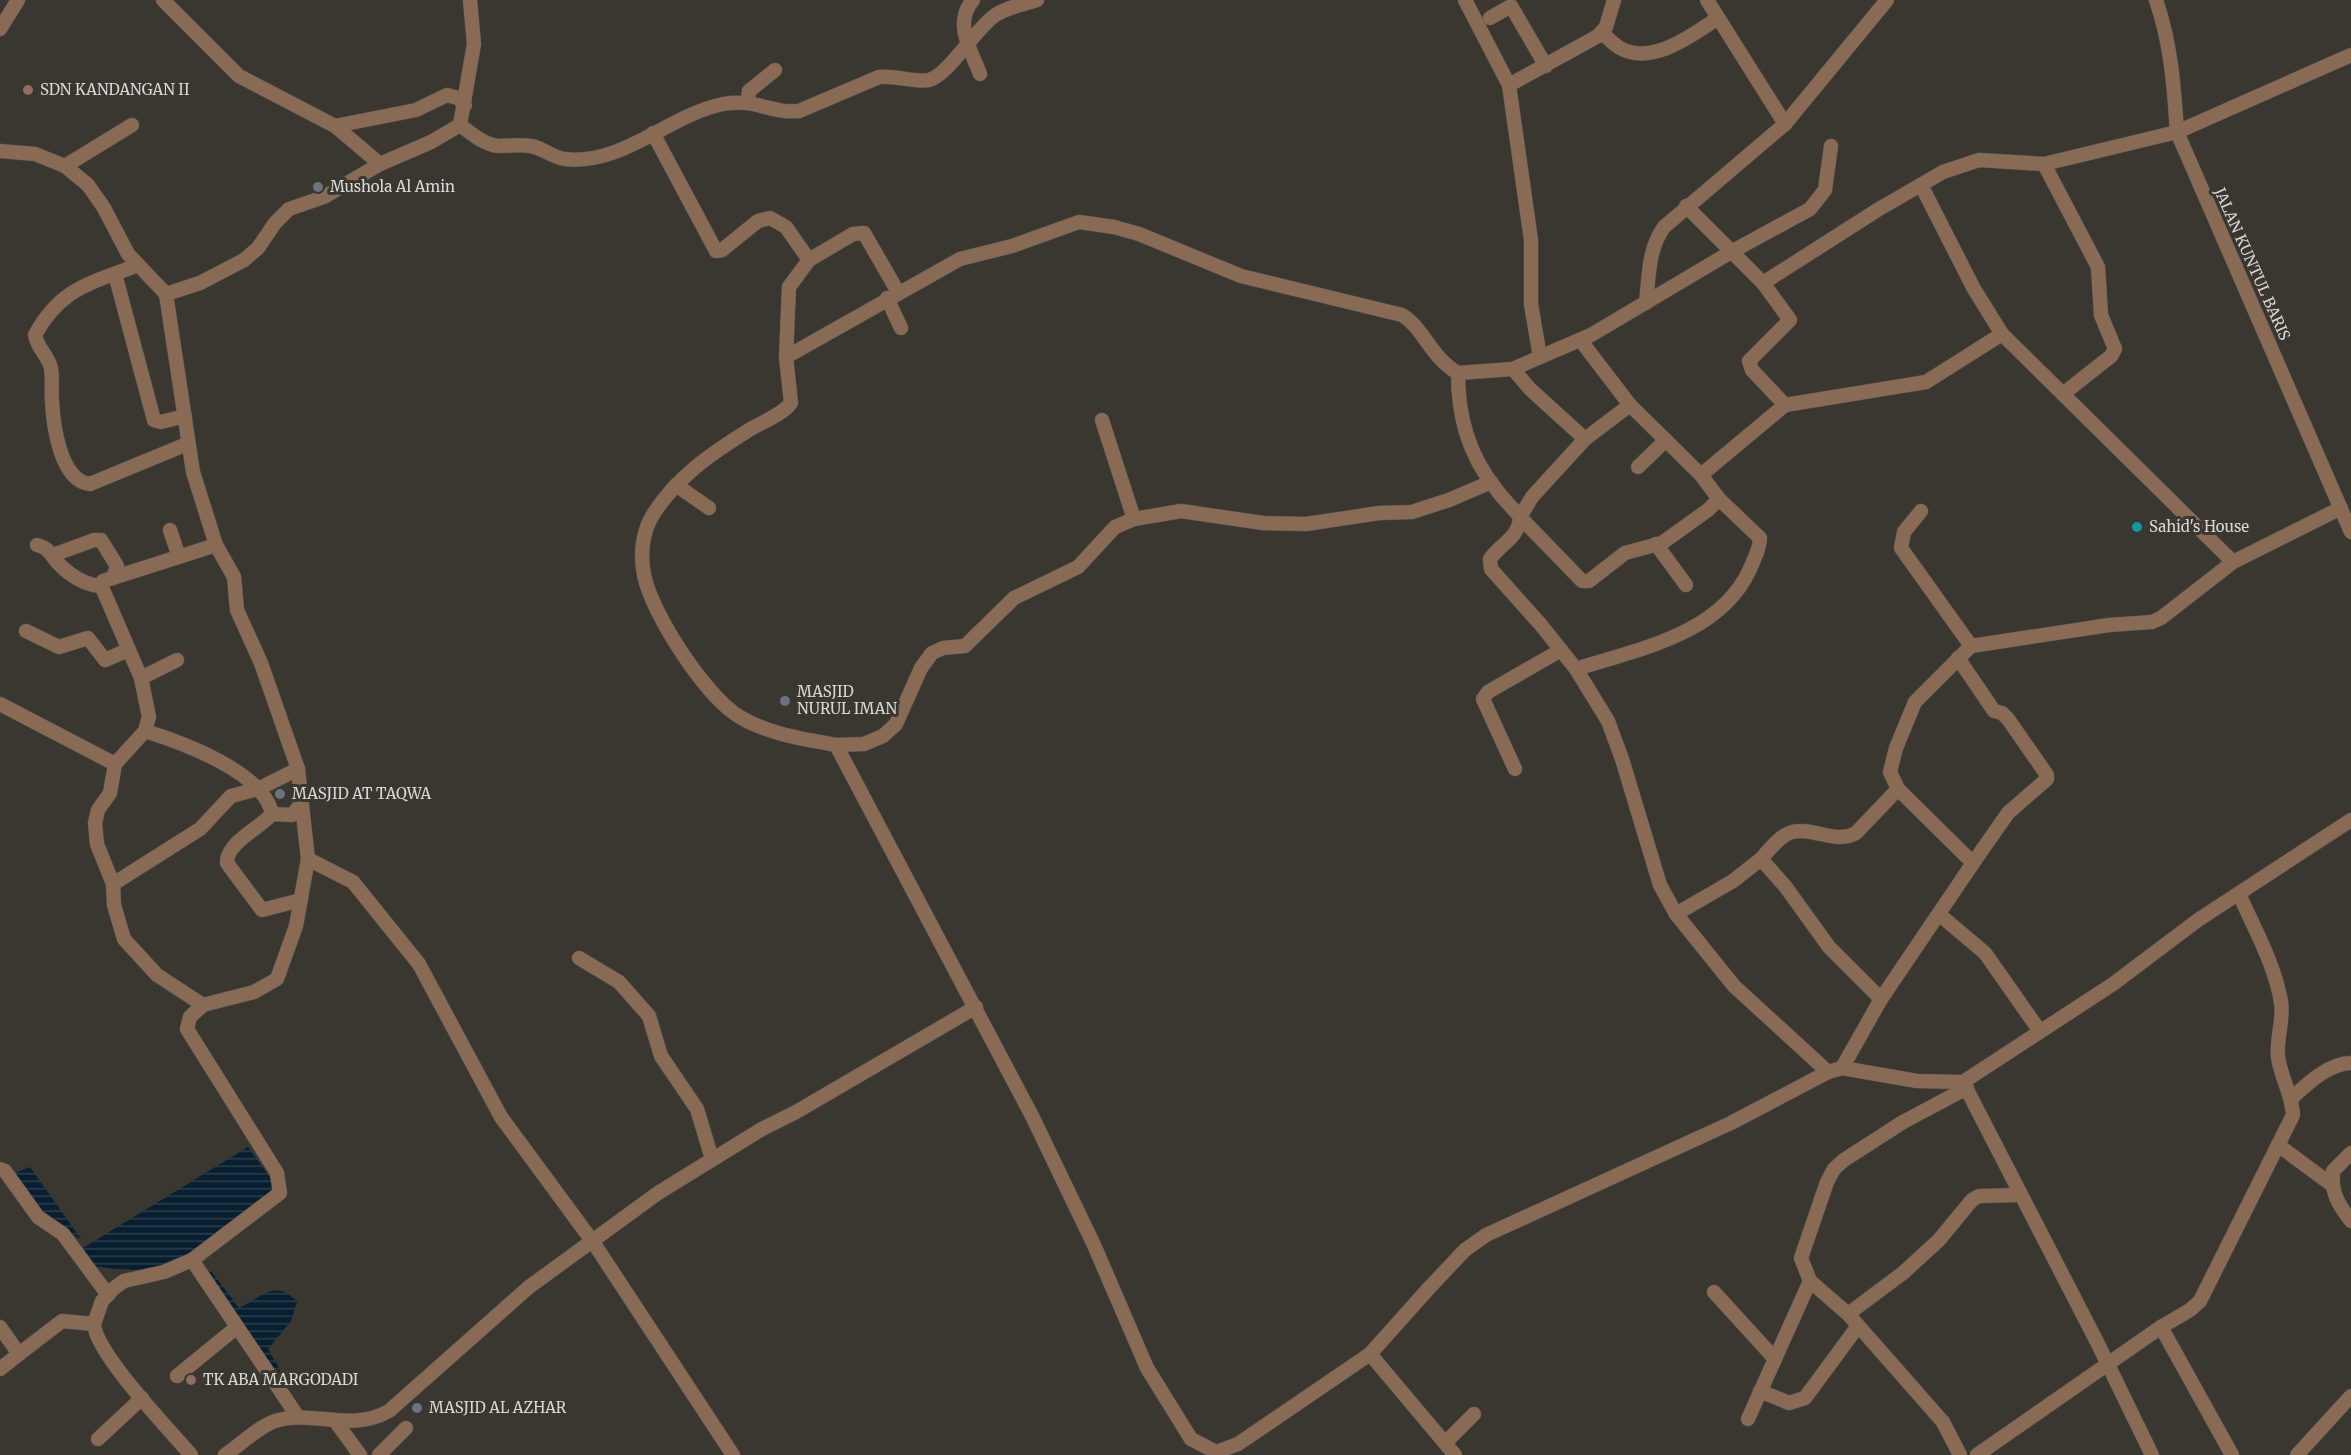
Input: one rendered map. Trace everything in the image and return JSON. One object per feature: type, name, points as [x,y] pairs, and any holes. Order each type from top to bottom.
[{"type":"street","points":[[0,29],[4,13],[18,0]]},
{"type":"street","points":[[163,0],[239,76],[335,126],[380,164]]},
{"type":"street","points":[[166,294],[200,283],[244,260],[258,248],[274,223],[289,209],[324,197],[380,164],[431,142],[460,125],[474,44],[470,0]]},
{"type":"street","points":[[974,0],[964,14],[967,42],[980,74]]},
{"type":"street","points":[[460,125],[495,146],[534,146],[564,159],[615,152],[653,133],[720,105],[748,101],[788,112],[799,111],[879,77],[931,80],[945,71],[967,42],[995,15],[1037,0]]},
{"type":"street","points":[[1465,0],[1509,85],[1531,240],[1531,304],[1540,357]]},
{"type":"street","points":[[1509,85],[1602,33],[1614,0]]},
{"type":"street","points":[[1707,0],[1785,124]]},
{"type":"street","points":[[1646,303],[1651,256],[1658,235],[1686,206],[1785,124],[1887,0]]},
{"type":"street","name":"JALAN KUNTUL BARIS","points":[[2156,0],[2166,27],[2173,67],[2177,132],[2351,532]]},
{"type":"street","points":[[1490,18],[1511,6],[1546,66]]},
{"type":"street","points":[[1602,33],[1620,48],[1646,53],[1683,41],[1718,18]]},
{"type":"street","points":[[1763,283],[1943,172],[1978,160],[2044,164],[2177,132],[2351,55]]},
{"type":"street","points":[[748,101],[749,91],[776,70]]},
{"type":"street","points":[[335,126],[416,110],[447,95],[458,98],[465,105]]},
{"type":"street","points":[[65,166],[132,125]]},
{"type":"street","points":[[653,133],[716,251],[722,250],[758,222],[770,218],[786,227],[809,260]]},
{"type":"street","points":[[786,357],[892,295],[960,259],[1012,246],[1068,224],[1079,222],[1139,234],[1241,276],[1401,315],[1411,323],[1431,351],[1458,373],[1513,369],[1581,341],[1816,204],[1828,181],[1832,146]]},
{"type":"street","points":[[0,151],[35,154],[65,166],[95,194],[128,254],[166,294],[193,472],[216,545],[234,577],[237,609],[261,663],[298,768],[308,860],[292,945],[277,979],[254,992],[203,1005],[190,1017],[189,1034],[277,1173],[281,1188],[278,1198],[192,1260],[164,1272],[124,1281],[102,1301],[94,1324],[96,1337],[142,1398],[190,1455]]},
{"type":"street","points":[[2044,164],[2098,267],[2101,315],[2115,349],[2111,356],[2063,394]]},
{"type":"street","points":[[1921,184],[1979,298],[2002,334],[2233,562]]},
{"type":"street","points":[[1686,206],[1763,283],[1790,320],[1749,361],[1752,370],[1785,405]]},
{"type":"street","points":[[901,328],[892,295],[864,233],[854,234],[809,260],[789,287],[786,357],[793,397],[789,406],[708,456],[676,485],[653,513],[647,527],[642,558],[649,592],[689,662],[713,695],[741,718],[791,736],[836,745],[864,744],[883,736],[896,724],[921,668],[932,653],[943,648],[965,646],[1014,598],[1078,567],[1115,527],[1134,519],[1181,511],[1263,523],[1306,524],[1379,513],[1412,512],[1449,500],[1491,482]]},
{"type":"street","points":[[138,265],[82,285],[52,310],[34,334],[37,346],[49,362],[53,376],[52,402],[65,464],[74,477],[83,483],[90,484],[187,444]]},
{"type":"street","points":[[116,274],[154,420],[161,422],[185,416]]},
{"type":"street","points":[[1701,475],[1785,405],[1926,382],[2002,334]]},
{"type":"street","points":[[1576,669],[1653,644],[1702,622],[1726,605],[1741,588],[1760,546],[1760,538],[1719,500],[1701,475],[1630,405],[1581,341]]},
{"type":"street","points":[[1513,369],[1530,389],[1585,439]]},
{"type":"street","points":[[1458,373],[1458,405],[1463,423],[1470,446],[1491,482],[1520,517],[1585,582],[1625,553],[1662,543],[1700,517],[1719,500]]},
{"type":"street","points":[[1630,405],[1585,439],[1532,497],[1520,517],[1519,528],[1515,535],[1490,559],[1491,569],[1576,669],[1615,737],[1660,885],[1676,914],[1734,986],[1828,1072]]},
{"type":"street","points":[[1102,420],[1134,519]]},
{"type":"street","points":[[1638,467],[1666,440]]},
{"type":"street","points":[[676,485],[709,508]]},
{"type":"street","points":[[1972,863],[1898,789],[1890,772],[1906,719],[1923,692],[1971,646],[2109,625],[2152,622],[2162,618],[2233,562],[2341,508]]},
{"type":"street","points":[[1922,511],[1905,532],[1901,548],[1971,646]]},
{"type":"street","points":[[170,530],[179,557]]},
{"type":"street","points":[[53,555],[94,540],[102,540],[117,566],[113,578]]},
{"type":"street","points":[[1656,544],[1686,585]]},
{"type":"street","points":[[37,545],[46,548],[60,565],[76,577],[89,584],[101,586]]},
{"type":"street","points":[[101,586],[103,582],[113,578],[216,545]]},
{"type":"street","points":[[101,586],[141,678],[149,717],[145,731],[115,764],[110,793],[98,810],[94,823],[97,844],[113,884],[114,905],[124,939],[157,975],[203,1005]]},
{"type":"street","points":[[26,631],[59,647],[88,638],[105,660],[128,650]]},
{"type":"street","points":[[1515,769],[1483,699],[1488,692],[1561,650]]},
{"type":"street","points":[[1842,1068],[1881,999],[1940,915],[1972,863],[2008,813],[2047,779],[2048,775],[2008,719],[2002,713],[1994,711],[1959,658]]},
{"type":"street","points":[[141,678],[177,660]]},
{"type":"street","points":[[0,704],[115,764]]},
{"type":"street","points":[[145,731],[211,754],[258,789],[272,814]]},
{"type":"street","points":[[836,745],[976,1007],[1089,1234],[1147,1368],[1195,1448],[1215,1454],[1238,1444],[1370,1354],[1465,1250],[1486,1235],[1731,1123],[1828,1072],[1842,1068],[1917,1081],[1965,1085]]},
{"type":"street","points":[[113,884],[200,829],[231,796],[258,789],[298,768]]},
{"type":"street","points":[[1676,914],[1734,881],[1788,834],[1799,832],[1848,837],[1856,833],[1898,789]]},
{"type":"street","points":[[301,804],[292,815],[272,814],[236,845],[228,854],[227,863],[262,910],[301,900]]},
{"type":"street","points":[[1960,1455],[1943,1422],[1848,1314],[1810,1281],[1802,1258],[1827,1182],[1834,1169],[1844,1160],[1903,1122],[1965,1085],[2039,1030],[2113,984],[2198,920],[2351,820]]},
{"type":"street","points":[[1761,859],[1791,894],[1829,947],[1881,999]]},
{"type":"street","points":[[308,860],[353,882],[418,964],[501,1117],[593,1242],[733,1455]]},
{"type":"street","points":[[1977,1455],[2106,1363],[2190,1310],[2200,1301],[2293,1115],[2292,1098],[2282,1073],[2278,1054],[2281,1004],[2277,984],[2239,894]]},
{"type":"street","points":[[1940,915],[1985,953],[2039,1030]]},
{"type":"street","points":[[579,958],[619,982],[649,1016],[661,1056],[697,1109],[712,1159]]},
{"type":"street","points":[[225,1455],[241,1451],[272,1422],[298,1417],[336,1422],[373,1419],[388,1411],[529,1287],[658,1193],[712,1159],[976,1007]]},
{"type":"street","points":[[2292,1098],[2328,1070],[2342,1063],[2351,1063]]},
{"type":"street","points":[[1965,1085],[2152,1455]]},
{"type":"street","points":[[2278,1144],[2332,1185]]},
{"type":"street","points":[[2351,1153],[2333,1172],[2332,1185],[2334,1197],[2351,1221]]},
{"type":"street","points":[[0,1169],[5,1171],[38,1217],[63,1234],[108,1295]]},
{"type":"street","points":[[1848,1314],[1903,1273],[1939,1240],[1972,1200],[1979,1196],[2020,1196]]},
{"type":"street","points":[[192,1260],[298,1417]]},
{"type":"street","points":[[1748,1419],[1810,1281]]},
{"type":"street","points":[[1714,1293],[1775,1359]]},
{"type":"street","points":[[0,1369],[62,1321],[94,1324]]},
{"type":"street","points":[[1760,1391],[1789,1403],[1805,1398],[1858,1326]]},
{"type":"street","points":[[0,1327],[19,1354]]},
{"type":"street","points":[[177,1376],[237,1327]]},
{"type":"street","points":[[2161,1327],[2232,1455]]},
{"type":"street","points":[[1370,1354],[1455,1455]]},
{"type":"street","points":[[2297,1455],[2351,1396]]},
{"type":"street","points":[[98,1439],[142,1398]]},
{"type":"street","points":[[1445,1443],[1474,1414]]},
{"type":"street","points":[[336,1422],[360,1455]]},
{"type":"street","points":[[379,1455],[406,1428]]},
{"type":"water","points":[[248,1147],[271,1179],[273,1195],[213,1240],[179,1259],[146,1269],[91,1266],[83,1248]]},
{"type":"water","points":[[30,1167],[81,1239],[40,1218],[10,1175]]},
{"type":"water","points":[[211,1271],[239,1308],[276,1291],[290,1295],[297,1302],[291,1321],[268,1349],[285,1379],[284,1391],[206,1273]]},
{"type":"place","name":"SDN KANDANGAN II","points":[[28,90]]},
{"type":"place","name":"Mushola Al Amin","points":[[318,187]]},
{"type":"place","name":"Sahid's House","points":[[2137,527]]},
{"type":"place","name":"MASJID NURUL IMAN","points":[[785,701]]},
{"type":"place","name":"MASJID AT TAQWA","points":[[280,794]]},
{"type":"place","name":"TK ABA MARGODADI","points":[[191,1380]]},
{"type":"place","name":"MASJID AL AZHAR","points":[[417,1408]]}]
